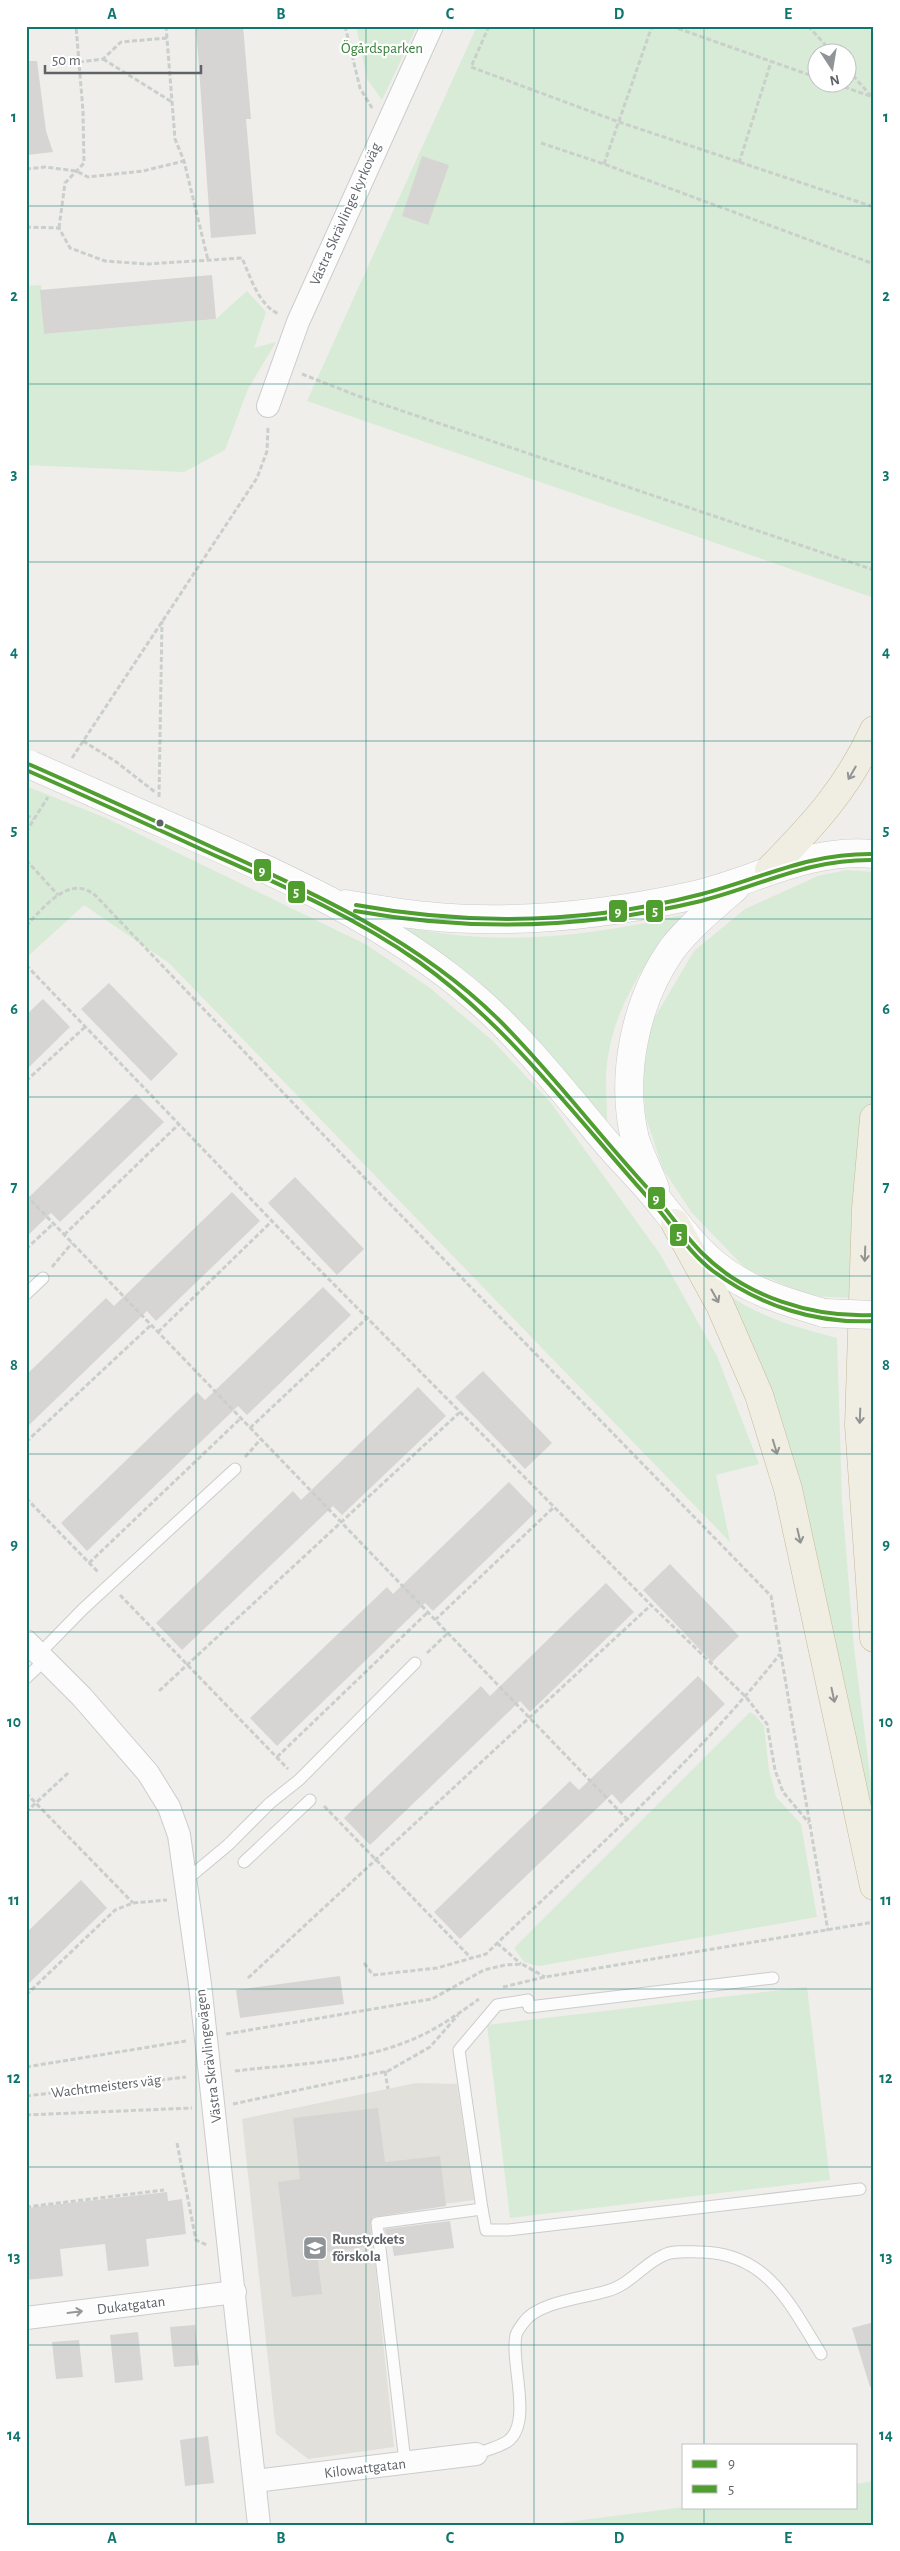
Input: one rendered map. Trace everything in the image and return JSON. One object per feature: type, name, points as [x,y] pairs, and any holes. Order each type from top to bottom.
[{"type":"highway","points":[[757,875],[826,810],[848,780],[874,730]]},
{"type":"highway","points":[[874,1118],[866,1209],[860,1425],[874,1638]]},
{"type":"highway","points":[[668,1213],[720,1305],[758,1395],[788,1489],[874,1886]]},
{"type":"main road","points":[[29,764],[331,902],[404,945],[448,976],[482,1004],[556,1081],[614,1152],[716,1266],[767,1296],[824,1314],[874,1315]]},
{"type":"main road","points":[[331,902],[427,916],[485,920],[532,920],[592,915],[702,894],[757,875],[818,858],[854,853],[874,854]]},
{"type":"main road","points":[[668,1213],[636,1139],[629,1090],[633,1040],[648,993],[672,950],[705,913],[757,875]]},
{"type":"street","name":"Västra Skrävlinge kyrkoväg","points":[[268,406],[298,322],[386,123],[432,26]]},
{"type":"street","name":"Västra Skrävlingevägen","points":[[37,1652],[82,1697],[148,1774],[168,1807],[179,1835],[200,1984],[259,2525]]},
{"type":"street","name":"Dukatgatan","points":[[26,2318],[235,2292]]},
{"type":"street","name":"Kilowattgatan","points":[[254,2481],[476,2454]]},
{"type":"lane","points":[[26,1294],[43,1278]]},
{"type":"lane","points":[[26,1678],[37,1652],[235,1469]]},
{"type":"lane","points":[[186,1889],[270,1803],[298,1780],[415,1663]]},
{"type":"lane","points":[[244,1862],[310,1800]]},
{"type":"lane","points":[[773,1978],[529,2007],[528,2000],[497,2005],[459,2050],[486,2230],[508,2230],[860,2189]]},
{"type":"lane","points":[[414,2462],[404,2453],[377,2223],[482,2209]]},
{"type":"lane","points":[[476,2454],[507,2442],[517,2432],[519,2417],[516,2334],[526,2320],[542,2309],[609,2291],[626,2284],[641,2270],[665,2254],[685,2251],[721,2252],[742,2259],[764,2273],[797,2315],[820,2354]]},
{"type":"path","points":[[76,26],[84,163],[65,183],[59,228],[70,248],[105,261],[147,264],[242,258],[257,291],[274,312],[298,322]]},
{"type":"path","points":[[166,26],[174,139],[184,160],[208,260]]},
{"type":"path","points":[[345,26],[360,88],[375,112],[386,123]]},
{"type":"path","points":[[490,26],[471,67],[619,122],[874,207]]},
{"type":"path","points":[[604,164],[652,26]]},
{"type":"path","points":[[671,26],[808,75]]},
{"type":"path","points":[[808,26],[823,42]]},
{"type":"path","points":[[79,62],[103,59],[121,42],[167,38]]},
{"type":"path","points":[[103,59],[172,102]]},
{"type":"path","points":[[738,163],[772,62]]},
{"type":"path","points":[[858,81],[873,97]]},
{"type":"path","points":[[858,92],[873,97]]},
{"type":"path","points":[[541,143],[604,164],[874,264]]},
{"type":"path","points":[[26,169],[44,167],[76,171],[88,177],[143,171],[184,160]]},
{"type":"path","points":[[26,228],[59,228]]},
{"type":"path","points":[[284,365],[358,396],[874,570]]},
{"type":"path","points":[[77,750],[257,478],[267,451],[268,406]]},
{"type":"path","points":[[160,802],[162,621]]},
{"type":"path","points":[[83,741],[115,761],[159,796]]},
{"type":"path","points":[[26,815],[34,819]]},
{"type":"path","points":[[26,860],[58,895]]},
{"type":"path","points":[[26,926],[58,895],[74,887],[83,888],[96,896],[347,1160],[771,1596],[828,1931],[874,1922]]},
{"type":"path","points":[[26,965],[367,1318],[651,1605],[746,1697],[767,1724],[775,1770],[783,1792],[810,1824]]},
{"type":"path","points":[[26,1081],[85,1027]]},
{"type":"path","points":[[64,1234],[179,1124]]},
{"type":"path","points":[[26,1195],[626,1818]]},
{"type":"path","points":[[158,1332],[272,1221]]},
{"type":"path","points":[[26,1250],[54,1223]]},
{"type":"path","points":[[43,1278],[72,1243]]},
{"type":"path","points":[[250,1428],[367,1318]]},
{"type":"path","points":[[26,1442],[151,1325]]},
{"type":"path","points":[[159,1691],[460,1412]]},
{"type":"path","points":[[89,1563],[240,1418]]},
{"type":"path","points":[[235,1469],[262,1439]]},
{"type":"path","points":[[26,1498],[471,1958]]},
{"type":"path","points":[[436,1620],[554,1507]]},
{"type":"path","points":[[248,1978],[651,1605]]},
{"type":"path","points":[[277,1757],[428,1612]]},
{"type":"path","points":[[415,1663],[448,1633]]},
{"type":"path","points":[[364,1963],[372,1975],[437,1968],[486,1954],[710,1737],[746,1697],[781,1653]]},
{"type":"path","points":[[26,1812],[68,1773]]},
{"type":"path","points":[[26,1793],[132,1903]]},
{"type":"path","points":[[26,1995],[115,1910],[132,1903],[186,1889]]},
{"type":"path","points":[[497,1943],[522,1964],[545,1977]]},
{"type":"path","points":[[223,2034],[432,1999],[484,1970],[505,1965],[522,1964]]},
{"type":"path","points":[[231,2104],[385,2072],[430,2047],[460,2012]]},
{"type":"path","points":[[26,2068],[189,2040]]},
{"type":"path","points":[[385,2072],[388,2089]]},
{"type":"path","name":"Wachtmeisters väg","points":[[26,2096],[186,2077]]},
{"type":"path","points":[[26,2115],[197,2108]]},
{"type":"path","points":[[177,2143],[196,2240],[208,2245]]},
{"type":"path","points":[[26,2207],[164,2190]]},
{"type":"shaded area","name":"Runstyckets förskola","points":[[416,2083],[457,2084],[474,2200],[370,2214],[394,2447],[308,2459],[276,2434],[242,2119]]},
{"type":"green space","name":"Ögårdsparken","points":[[356,26],[417,26],[382,100],[367,79]]},
{"type":"green space","points":[[477,26],[874,26],[874,598],[307,401]]},
{"type":"green space","points":[[41,285],[44,334],[216,319],[247,291],[266,312],[254,348],[276,342],[248,389],[225,450],[184,472],[26,465],[26,286]]},
{"type":"green space","points":[[26,786],[106,818],[367,945],[430,988],[493,1041],[551,1103],[660,1254],[717,1356],[759,1464],[716,1475],[730,1542],[169,963],[84,905],[26,958]]},
{"type":"green space","points":[[846,870],[874,872],[874,1299],[810,1296],[745,1268],[692,1213],[663,1169],[646,1118],[642,1073],[652,1022],[694,951],[745,909],[818,876]]},
{"type":"green space","points":[[682,915],[642,970],[631,989],[614,1029],[606,1075],[607,1121],[521,1022],[484,986],[446,956],[382,922],[421,930],[495,938],[569,935],[606,930]]},
{"type":"green space","points":[[727,1294],[766,1316],[837,1338],[842,1501],[854,1648],[874,1807],[874,1870]]},
{"type":"green space","points":[[750,1712],[764,1726],[769,1770],[776,1797],[801,1824],[817,1917],[539,1966],[524,1962],[514,1948]]},
{"type":"green space","points":[[807,1987],[830,2180],[510,2218],[487,2025]]},
{"type":"green space","points":[[874,2481],[874,2525],[544,2525],[682,2507],[858,2508],[858,2484]]},
{"type":"building","points":[[196,26],[243,26],[251,119],[246,119],[256,234],[211,238]]},
{"type":"building","points":[[26,61],[37,61],[46,131],[53,152],[26,155]]},
{"type":"building","points":[[422,156],[449,165],[428,225],[402,216]]},
{"type":"building","points":[[212,275],[216,319],[44,334],[40,290]]},
{"type":"building","points":[[109,983],[178,1054],[151,1081],[81,1009]]},
{"type":"building","points":[[43,999],[70,1027],[26,1070],[26,1015]]},
{"type":"building","points":[[136,1094],[164,1122],[60,1222],[51,1213],[26,1237],[26,1200]]},
{"type":"building","points":[[295,1177],[364,1249],[337,1275],[268,1203]]},
{"type":"building","points":[[232,1192],[260,1221],[156,1321],[147,1311],[26,1428],[26,1375],[106,1298],[114,1306]]},
{"type":"building","points":[[323,1287],[351,1315],[247,1415],[238,1406],[87,1551],[61,1523],[197,1392],[205,1400]]},
{"type":"building","points":[[483,1371],[552,1443],[525,1469],[455,1397]]},
{"type":"building","points":[[418,1387],[446,1416],[342,1515],[333,1506],[182,1650],[156,1623],[293,1491],[301,1500]]},
{"type":"building","points":[[509,1482],[537,1511],[433,1611],[425,1603],[277,1746],[250,1718],[387,1587],[393,1594]]},
{"type":"building","points":[[670,1564],[739,1636],[712,1662],[643,1590]]},
{"type":"building","points":[[606,1583],[634,1612],[530,1712],[520,1701],[370,1845],[344,1818],[481,1686],[490,1696]]},
{"type":"building","points":[[698,1676],[725,1704],[621,1804],[612,1794],[460,1939],[434,1912],[570,1781],[579,1790]]},
{"type":"building","points":[[81,1880],[107,1908],[26,1986],[26,1933]]},
{"type":"building","points":[[340,1976],[344,2004],[240,2018],[236,1990]]},
{"type":"building","points":[[378,2108],[385,2162],[440,2156],[446,2206],[373,2217],[370,2224],[372,2246],[317,2253],[322,2294],[292,2297],[278,2182],[300,2179],[293,2118]]},
{"type":"building","points":[[167,2192],[168,2201],[182,2199],[186,2234],[146,2239],[149,2266],[108,2271],[105,2244],[60,2249],[63,2276],[26,2280],[26,2208]]},
{"type":"building","points":[[450,2221],[454,2248],[394,2256],[392,2244],[387,2245],[385,2229]]},
{"type":"building","points":[[874,2322],[874,2386],[870,2387],[852,2328]]},
{"type":"building","points":[[195,2325],[199,2365],[174,2367],[170,2327]]},
{"type":"building","points":[[138,2332],[143,2380],[115,2383],[110,2335]]},
{"type":"building","points":[[79,2340],[83,2377],[56,2379],[52,2342]]},
{"type":"building","points":[[208,2436],[214,2483],[185,2486],[180,2440]]},
{"type":"transit line","name":"9","points":[[26,763],[292,884],[366,922],[402,944],[437,967],[500,1021],[558,1084],[695,1246],[720,1268],[739,1282],[782,1302],[828,1313],[874,1315]]},
{"type":"transit line","name":"5","points":[[26,770],[295,892],[346,917],[395,946],[452,988],[513,1045],[569,1106],[659,1210],[688,1247],[713,1271],[750,1294],[789,1310],[831,1319],[874,1321]]},
{"type":"transit line","name":"9","points":[[356,905],[399,912],[486,919],[573,916],[659,904],[724,888],[806,862],[850,855],[874,854]]},
{"type":"transit line","name":"5","points":[[355,911],[442,922],[486,924],[572,922],[615,917],[701,901],[806,868],[850,861],[874,860]]},
{"type":"place","name":"Runstyckets förskola","points":[[315,2248]]}]
